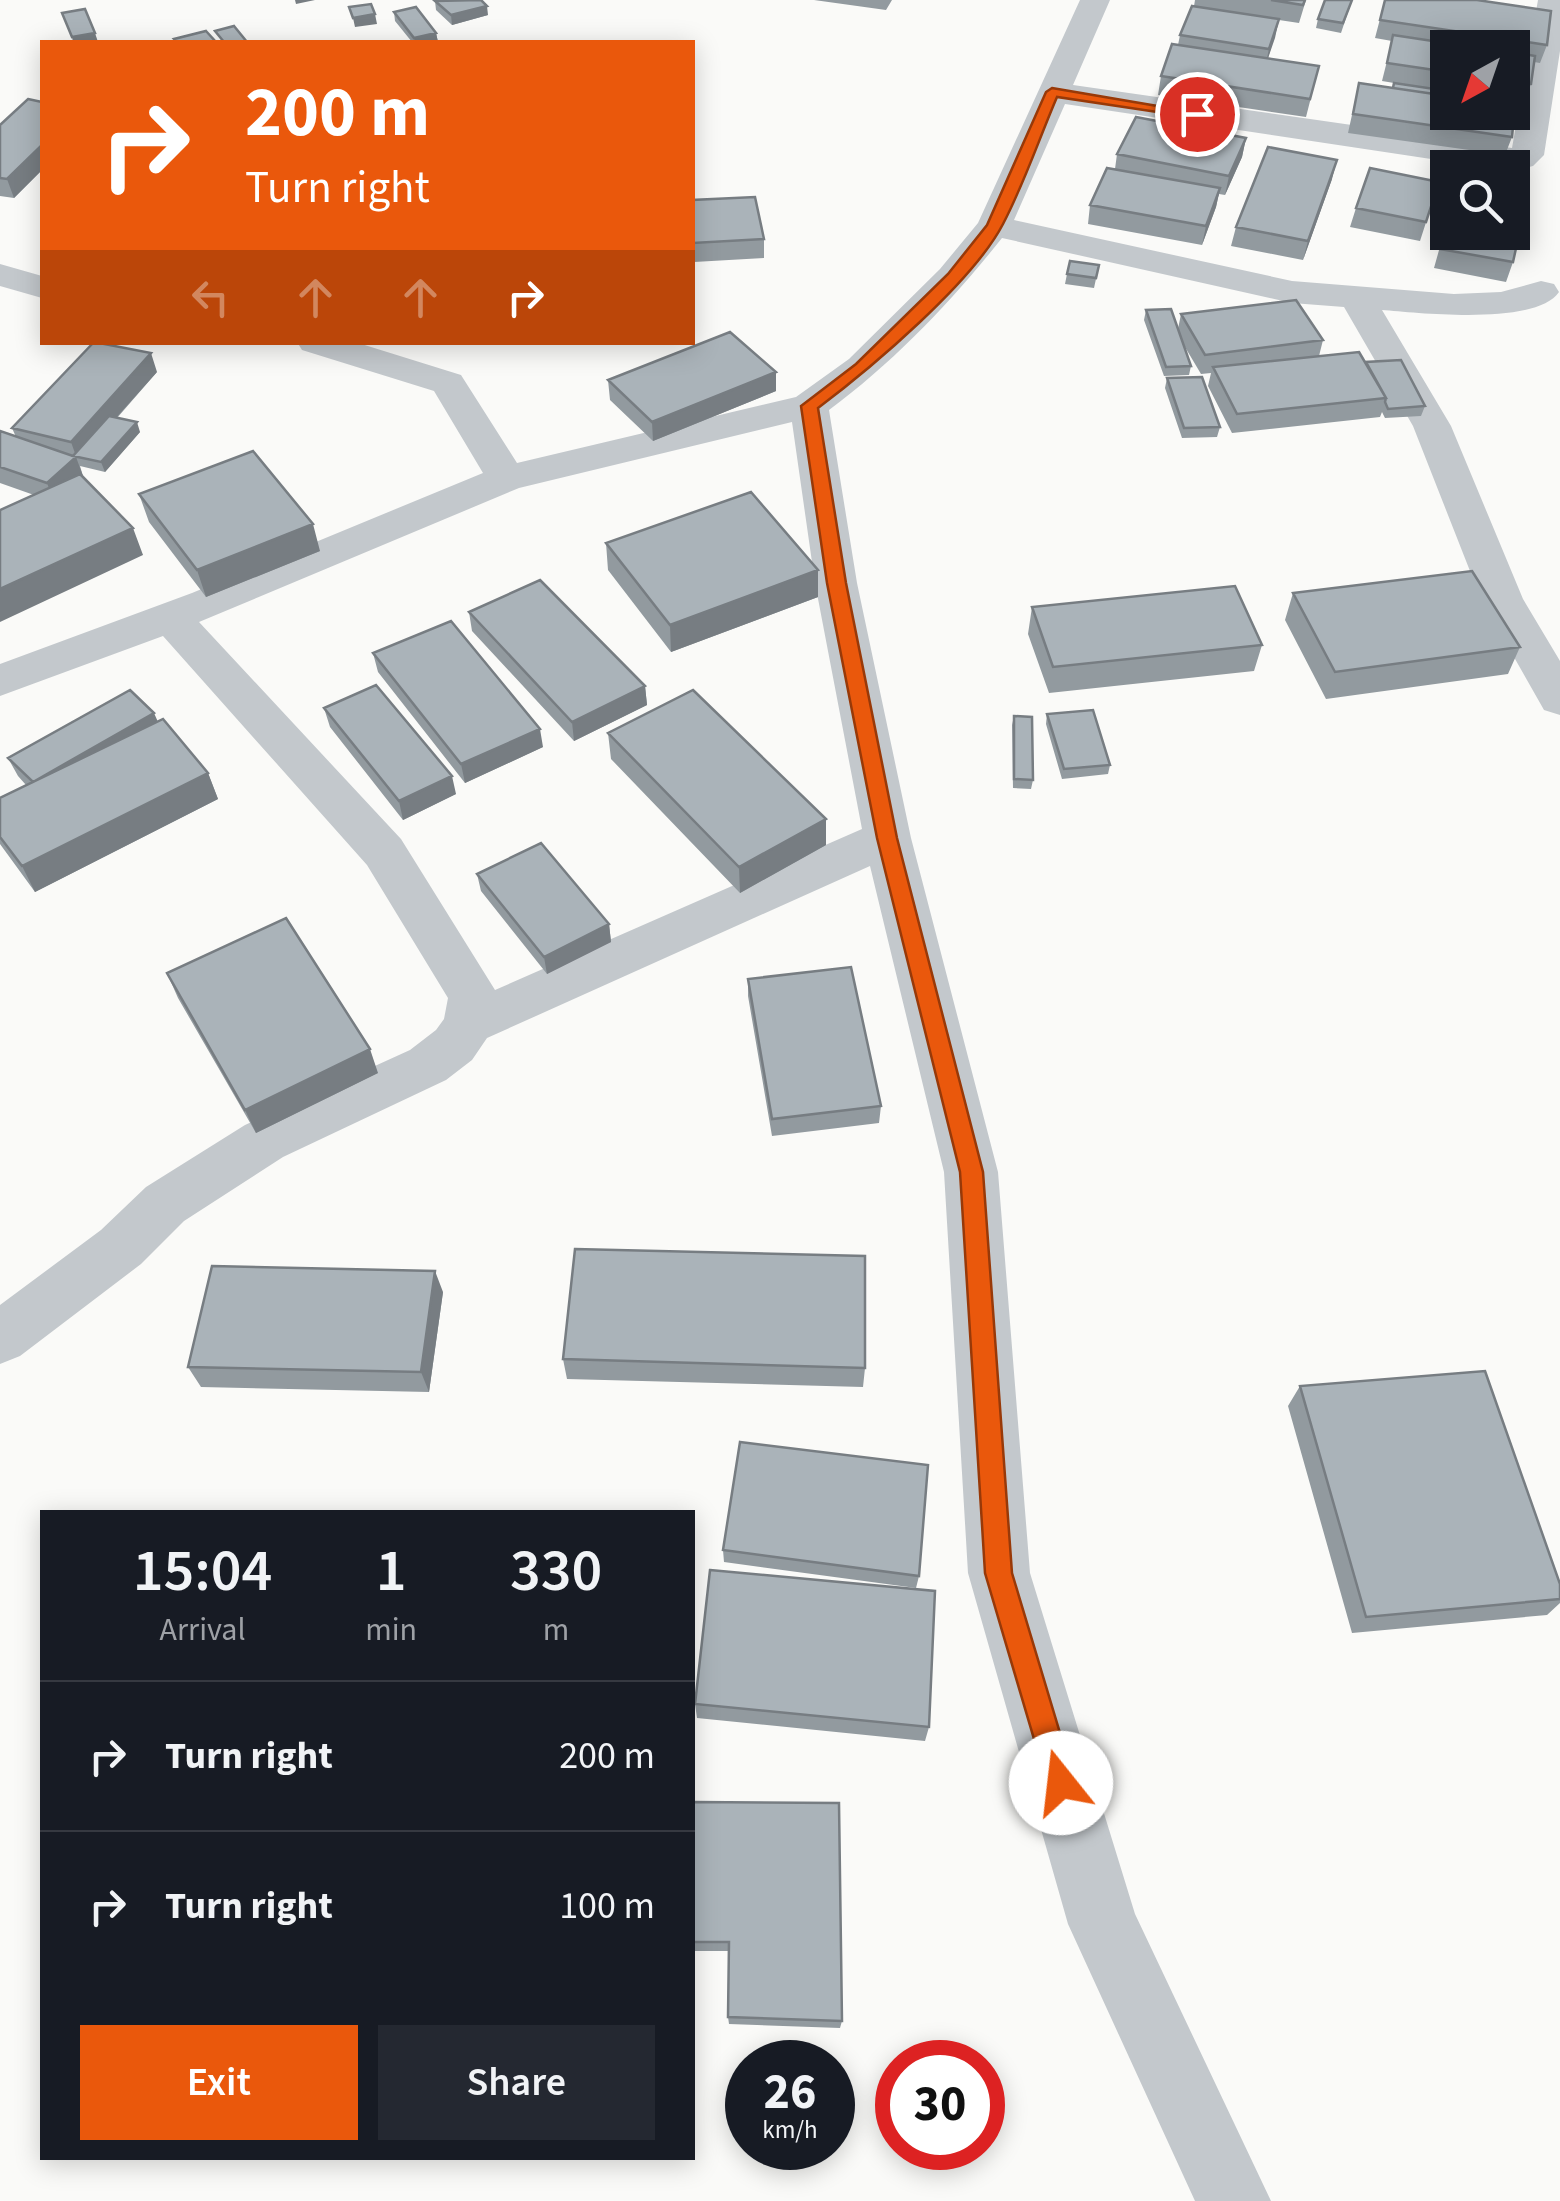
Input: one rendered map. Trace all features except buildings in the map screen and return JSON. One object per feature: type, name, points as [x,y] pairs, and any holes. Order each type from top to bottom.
[{"type":"street","points":[[0,681],[171,618],[506,478],[810,406],[862,367],[953,277],[994,226],[1095,0]]},
{"type":"street","points":[[1052,92],[1521,159],[1527,155],[1553,0]]},
{"type":"street","points":[[994,226],[1292,292],[1454,305],[1503,303],[1541,292]]},
{"type":"street","points":[[0,275],[40,286]]},
{"type":"street","points":[[1356,297],[1432,426],[1502,599],[1560,699]]},
{"type":"street","points":[[326,345],[448,383],[506,478]]},
{"type":"street","points":[[810,406],[836,583],[887,838],[972,1172],[999,1573],[1102,1924],[1234,2201]]},
{"type":"street","points":[[0,1338],[121,1248],[165,1204],[264,1141],[428,1065],[454,1045],[469,1024],[472,997],[384,852],[171,618]]},
{"type":"street","points":[[469,1024],[887,838]]},
{"type":"route","points":[[1061,1783],[999,1573],[972,1172],[887,838],[836,583],[810,406],[862,367],[953,277],[994,226],[1052,92],[1197,114]]}]
